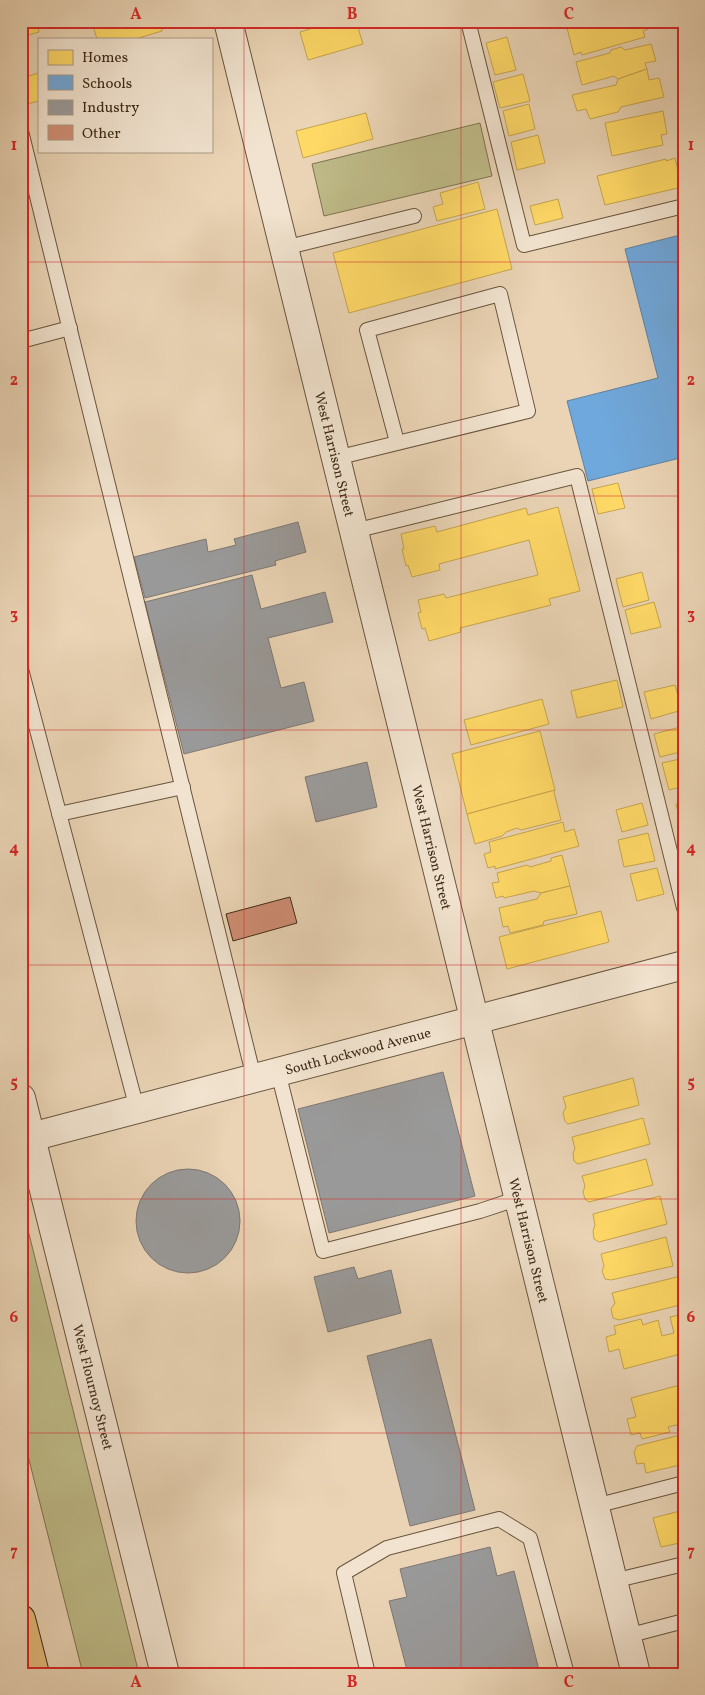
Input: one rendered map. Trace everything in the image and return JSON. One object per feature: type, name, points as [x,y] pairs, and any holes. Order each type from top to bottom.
[{"type":"highway","points":[[21,1619],[35,1674]]},
{"type":"street","name":"West Harrison Street","points":[[228,21],[636,1674]]},
{"type":"street","name":"South Lockwood Avenue","points":[[31,1138],[684,964]]},
{"type":"street","name":"West Flournoy Street","points":[[21,1098],[165,1674]]},
{"type":"lane","points":[[468,21],[524,245],[684,206]]},
{"type":"lane","points":[[21,131],[183,787],[266,1075],[323,1251],[480,1211],[519,1198]]},
{"type":"lane","points":[[284,248],[414,216]]},
{"type":"lane","points":[[336,458],[528,411],[500,294],[367,330],[397,442]]},
{"type":"lane","points":[[21,341],[70,328]]},
{"type":"lane","points":[[354,531],[577,476],[684,908]]},
{"type":"lane","points":[[21,669],[137,1109]]},
{"type":"lane","points":[[59,814],[183,787]]},
{"type":"lane","points":[[595,1506],[684,1484]]},
{"type":"lane","points":[[368,1674],[344,1573],[387,1548],[499,1520],[530,1538],[567,1674]]},
{"type":"lane","points":[[613,1581],[684,1564]]},
{"type":"lane","points":[[627,1636],[684,1621]]},
{"type":"shaded area","points":[[480,123],[492,176],[324,216],[312,164]]},
{"type":"shaded area","points":[[21,1202],[139,1674],[83,1674],[21,1428]]},
{"type":"building: Homes","points":[[21,21],[36,21],[39,32],[21,37]]},
{"type":"building: Homes","points":[[103,21],[160,21],[162,31],[138,38],[97,38],[93,26],[104,23]]},
{"type":"building: Homes","points":[[337,21],[356,21],[363,44],[308,60],[300,32]]},
{"type":"building: Homes","points":[[575,21],[646,21],[648,29],[643,31],[645,37],[582,55],[581,52],[574,55],[566,24]]},
{"type":"building: Homes","points":[[507,37],[516,70],[495,75],[486,43]]},
{"type":"building: Homes","points":[[651,44],[656,61],[645,63],[647,69],[618,79],[614,76],[582,85],[576,62],[610,53],[611,50],[621,47],[625,50]]},
{"type":"building: Homes","points":[[647,69],[649,80],[659,78],[664,97],[621,107],[618,112],[590,119],[586,109],[577,111],[572,95],[616,85],[618,79]]},
{"type":"building: Homes","points":[[38,73],[38,101],[27,104],[21,78]]},
{"type":"building: Homes","points":[[523,74],[530,101],[500,108],[493,82]]},
{"type":"building: Homes","points":[[529,104],[535,129],[509,136],[503,111]]},
{"type":"building: Homes","points":[[663,111],[667,134],[661,135],[663,145],[612,156],[605,123]]},
{"type":"building: Homes","points":[[366,113],[373,139],[303,158],[296,131]]},
{"type":"building: Homes","points":[[538,135],[545,163],[517,170],[511,142]]},
{"type":"building: Homes","points":[[675,158],[682,187],[605,205],[597,176]]},
{"type":"building: Homes","points":[[478,182],[485,209],[437,221],[433,207],[443,204],[440,193]]},
{"type":"building: Homes","points":[[558,199],[563,218],[535,225],[530,206]]},
{"type":"building: Homes","points":[[497,209],[512,269],[349,313],[333,253]]},
{"type":"building: Homes","points":[[684,465],[684,488],[679,467]]},
{"type":"building: Homes","points":[[618,483],[625,508],[598,514],[592,489]]},
{"type":"building: Homes","points":[[558,507],[580,591],[549,599],[551,605],[460,628],[461,632],[429,641],[425,628],[422,629],[418,613],[421,612],[418,600],[444,594],[446,598],[538,575],[529,540],[439,564],[440,570],[412,577],[408,565],[406,566],[401,534],[435,526],[437,532],[526,508],[528,515]]},
{"type":"building: Homes","points":[[684,553],[684,570],[680,554]]},
{"type":"building: Homes","points":[[642,572],[649,600],[623,607],[616,579]]},
{"type":"building: Homes","points":[[654,602],[661,627],[631,634],[625,610]]},
{"type":"building: Homes","points":[[617,680],[623,707],[577,718],[571,691]]},
{"type":"building: Homes","points":[[675,685],[682,710],[651,719],[644,692]]},
{"type":"building: Homes","points":[[542,699],[549,724],[471,745],[464,720]]},
{"type":"building: Homes","points":[[684,726],[684,751],[660,757],[654,734]]},
{"type":"building: Homes","points":[[540,731],[555,790],[467,814],[452,754]]},
{"type":"building: Homes","points":[[684,758],[684,786],[669,790],[662,763]]},
{"type":"building: Homes","points":[[555,790],[561,820],[521,830],[517,828],[506,832],[502,836],[475,844],[467,814]]},
{"type":"building: Homes","points":[[642,803],[648,825],[622,832],[616,810]]},
{"type":"building: Homes","points":[[684,803],[684,838],[676,804]]},
{"type":"building: Homes","points":[[563,822],[565,832],[574,829],[579,846],[495,869],[495,866],[488,868],[484,854],[491,852],[489,842]]},
{"type":"building: Homes","points":[[648,833],[655,861],[624,867],[618,840]]},
{"type":"building: Homes","points":[[562,855],[570,886],[541,893],[534,891],[496,898],[492,883],[499,882],[497,873],[527,865],[530,867],[551,861],[551,858]]},
{"type":"building: Homes","points":[[657,868],[664,894],[637,901],[630,874]]},
{"type":"building: Homes","points":[[570,886],[577,914],[544,921],[543,925],[510,933],[508,926],[503,927],[499,908],[537,899],[541,893]]},
{"type":"building: Homes","points":[[601,911],[609,942],[507,969],[499,937]]},
{"type":"building: Homes","points":[[684,1066],[684,1085],[678,1067]]},
{"type":"building: Homes","points":[[633,1078],[639,1105],[568,1124],[565,1121],[563,1113],[566,1107],[563,1097]]},
{"type":"building: Homes","points":[[643,1118],[650,1144],[578,1164],[574,1161],[573,1153],[575,1149],[572,1137]]},
{"type":"building: Homes","points":[[646,1159],[653,1185],[589,1202],[585,1199],[583,1192],[585,1186],[582,1176]]},
{"type":"building: Homes","points":[[660,1196],[667,1224],[599,1242],[594,1239],[593,1231],[595,1225],[593,1214]]},
{"type":"building: Homes","points":[[666,1237],[673,1266],[611,1280],[605,1279],[602,1271],[604,1266],[601,1254]]},
{"type":"building: Homes","points":[[681,1276],[684,1285],[684,1304],[619,1320],[613,1318],[611,1309],[615,1303],[612,1293]]},
{"type":"building: Homes","points":[[684,1314],[684,1353],[624,1369],[619,1349],[609,1352],[606,1337],[616,1334],[614,1326],[641,1319],[643,1325],[658,1320],[662,1336],[674,1333],[670,1317]]},
{"type":"building: Homes","points":[[684,1384],[684,1423],[668,1427],[670,1432],[642,1439],[640,1433],[631,1435],[627,1419],[636,1417],[631,1398]]},
{"type":"building: Homes","points":[[684,1434],[684,1464],[646,1473],[644,1463],[637,1464],[634,1452],[637,1446]]},
{"type":"building: Homes","points":[[684,1510],[684,1542],[661,1547],[653,1518]]},
{"type":"building: Schools","points":[[684,234],[684,457],[588,481],[567,401],[658,378],[625,249]]},
{"type":"building: Industry","points":[[298,522],[306,552],[275,561],[276,565],[145,598],[134,557],[206,539],[208,552],[236,545],[234,539]]},
{"type":"building: Industry","points":[[252,575],[261,609],[325,592],[333,622],[268,638],[281,688],[304,682],[314,721],[184,754],[145,602]]},
{"type":"building: Industry","points":[[367,762],[377,807],[316,822],[305,777]]},
{"type":"building: Industry","points":[[443,1072],[475,1196],[329,1233],[298,1109]]},
{"type":"building: Industry","points":[[188,1169],[208,1173],[217,1177],[225,1184],[232,1192],[236,1201],[240,1221],[236,1241],[232,1250],[225,1258],[217,1265],[208,1269],[188,1273],[168,1269],[159,1265],[151,1258],[144,1250],[140,1241],[136,1221],[140,1201],[144,1192],[151,1184],[159,1177],[168,1173]]},
{"type":"building: Industry","points":[[354,1267],[358,1279],[391,1270],[401,1313],[328,1332],[314,1277]]},
{"type":"building: Industry","points":[[431,1339],[475,1510],[410,1526],[367,1356]]},
{"type":"building: Industry","points":[[490,1547],[497,1576],[514,1571],[540,1674],[408,1674],[389,1601],[407,1597],[400,1569]]},
{"type":"building: Other","points":[[290,897],[297,923],[233,941],[226,914]]}]
